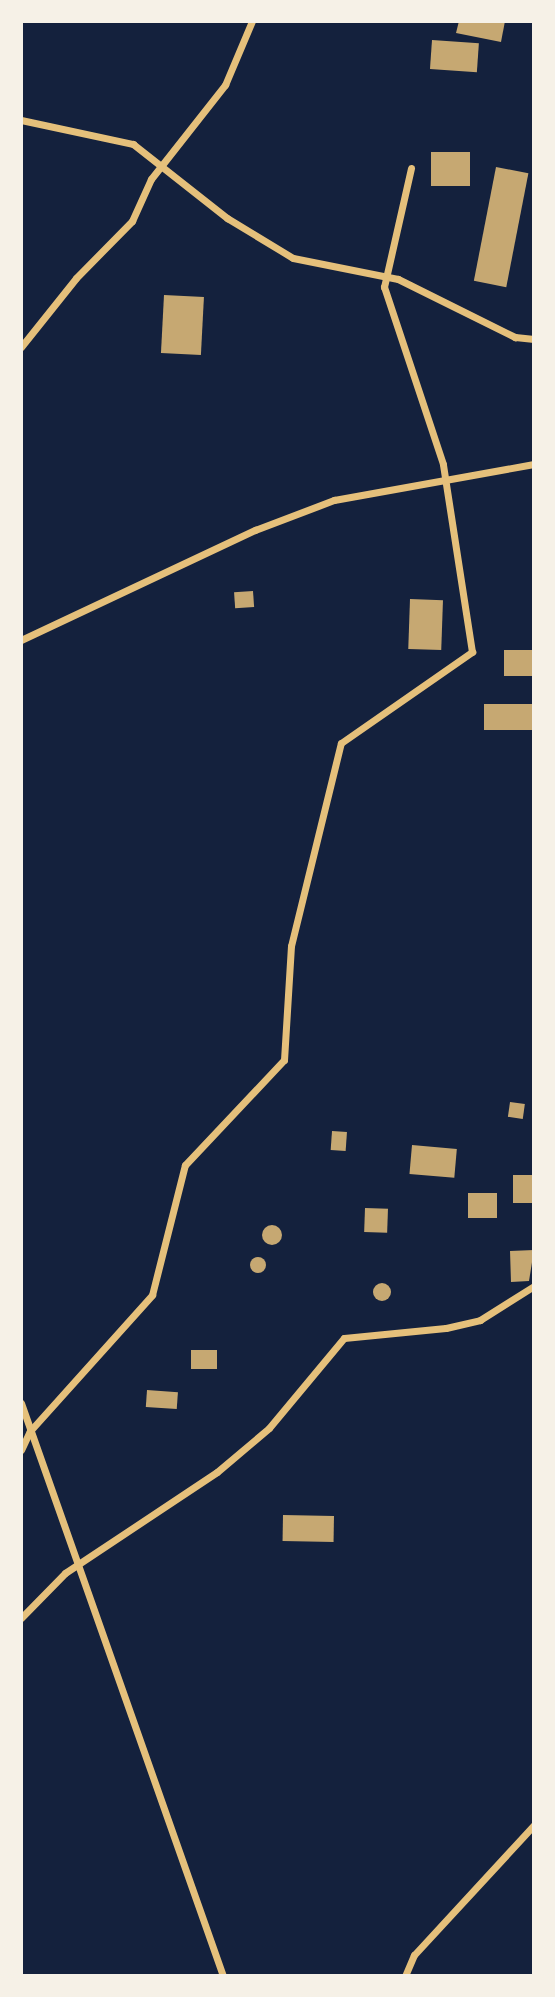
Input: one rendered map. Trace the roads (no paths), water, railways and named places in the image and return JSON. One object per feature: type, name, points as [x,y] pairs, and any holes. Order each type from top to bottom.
[{"type":"street","points":[[21,347],[76,278],[132,221],[145,189],[225,85],[253,21]]},
{"type":"street","points":[[21,120],[133,144],[227,218],[293,258],[386,277],[515,337],[534,340]]},
{"type":"street","points":[[21,1450],[30,1431],[152,1295],[185,1165],[284,1059],[291,946],[341,743],[472,652],[445,481],[384,287],[411,167]]},
{"type":"street","points":[[21,640],[106,598],[334,500],[534,464]]},
{"type":"street","points":[[21,1618],[76,1566],[217,1472],[269,1428],[344,1338],[446,1328],[480,1320],[534,1286]]},
{"type":"street","points":[[21,1403],[76,1566],[223,1976]]},
{"type":"street","points":[[405,1976],[414,1955],[534,1825]]}]
